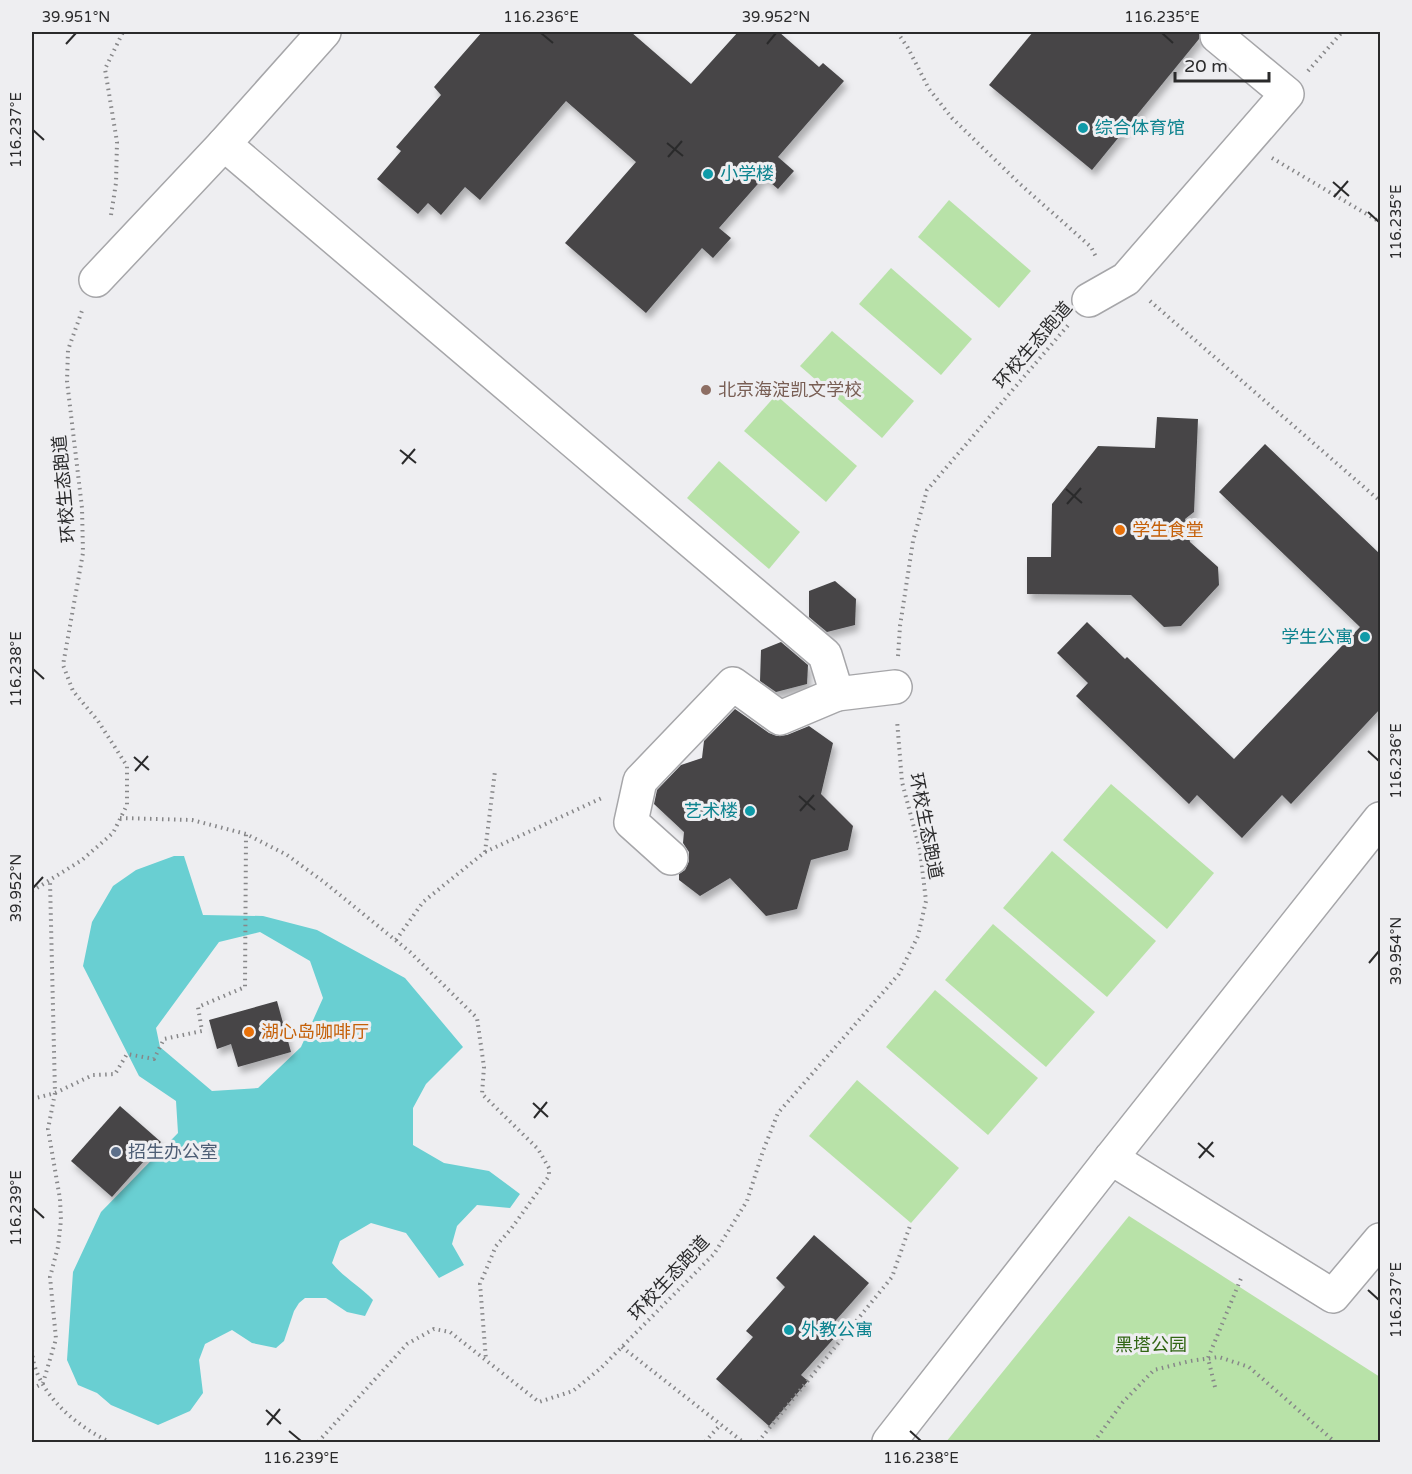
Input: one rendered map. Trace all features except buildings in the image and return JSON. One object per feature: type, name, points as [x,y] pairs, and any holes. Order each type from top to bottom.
[{"type":"street","points":[[96,280],[224,144],[324,32]]},
{"type":"street","points":[[1089,300],[1126,279],[1287,94],[1217,36],[1221,32]]},
{"type":"street","points":[[224,144],[825,655],[837,694]]},
{"type":"street","points":[[671,858],[631,822],[640,781],[733,684],[780,718],[837,694],[895,687]]},
{"type":"street","points":[[889,1443],[1380,819]]},
{"type":"street","points":[[1112,1158],[1333,1296],[1380,1240]]},
{"type":"path","points":[[111,217],[116,183],[117,142],[105,69],[123,32]]},
{"type":"path","name":"环校生态跑道","points":[[318,1443],[407,1344],[434,1329],[450,1332],[539,1402],[573,1391],[601,1368],[714,1254],[747,1201],[778,1113],[899,974],[918,936],[926,901],[920,850],[902,782],[895,687],[900,626],[913,541],[927,490],[1089,300],[1103,273],[1091,247],[1020,184],[952,118],[929,89],[897,32]]},
{"type":"path","points":[[1287,94],[1342,32]]},
{"type":"path","points":[[1245,142],[1380,222]]},
{"type":"path","points":[[1126,279],[1380,501]]},
{"type":"path","name":"环校生态跑道","points":[[32,891],[82,860],[113,833],[126,805],[127,766],[98,721],[73,691],[63,665],[83,553],[82,508],[67,381],[68,350],[79,317],[96,280]]},
{"type":"path","points":[[485,852],[495,771]]},
{"type":"path","points":[[396,940],[423,902],[485,852],[640,781]]},
{"type":"path","points":[[120,818],[192,820],[246,834],[287,855],[396,940],[477,1018],[484,1067],[482,1094],[538,1149],[549,1168],[549,1176],[496,1246],[480,1284],[486,1360]]},
{"type":"path","points":[[32,1099],[55,1093],[93,1076],[115,1074],[127,1054],[154,1059],[164,1039],[202,1031],[198,1007],[245,987],[246,834]]},
{"type":"path","points":[[32,1389],[43,1383],[56,1339],[50,1277],[58,1248],[61,1221],[60,1199],[48,1129],[55,1093],[50,880]]},
{"type":"path","points":[[758,1443],[892,1277],[911,1223]]},
{"type":"path","points":[[1215,1387],[1208,1358],[1254,1246]]},
{"type":"path","points":[[32,1326],[34,1363],[50,1395],[75,1421],[110,1443]]},
{"type":"path","points":[[622,1347],[743,1443]]},
{"type":"path","points":[[1094,1443],[1123,1402],[1154,1370],[1219,1357],[1249,1367],[1335,1443]]},
{"type":"path","points":[[705,1443],[721,1424]]},
{"type":"green space","points":[[949,200],[1031,271],[999,308],[918,237]]},
{"type":"green space","points":[[891,268],[972,339],[941,375],[859,304]]},
{"type":"green space","points":[[832,331],[914,401],[882,438],[800,366]]},
{"type":"green space","points":[[776,395],[857,466],[826,502],[744,431]]},
{"type":"green space","points":[[719,461],[800,532],[769,569],[687,498]]},
{"type":"green space","points":[[1111,784],[1214,873],[1167,929],[1063,840]]},
{"type":"green space","points":[[1052,851],[1156,941],[1107,997],[1003,908]]},
{"type":"green space","points":[[993,924],[1095,1012],[1046,1067],[945,980]]},
{"type":"green space","points":[[935,990],[1038,1078],[988,1135],[886,1047]]},
{"type":"green space","points":[[857,1080],[959,1168],[911,1223],[809,1136]]},
{"type":"green space","name":"黑塔公园","points":[[1129,1216],[1380,1377],[1380,1442],[946,1442]]},
{"type":"water","points":[[174,856],[184,856],[203,915],[263,916],[317,930],[405,978],[463,1047],[426,1084],[413,1108],[413,1145],[444,1163],[489,1171],[520,1194],[510,1208],[477,1205],[457,1226],[452,1244],[464,1265],[439,1278],[406,1233],[371,1223],[340,1241],[332,1263],[373,1300],[365,1316],[347,1312],[326,1298],[305,1298],[294,1311],[284,1341],[276,1348],[252,1343],[232,1330],[205,1344],[199,1360],[203,1393],[190,1411],[158,1425],[111,1405],[97,1393],[78,1385],[67,1360],[73,1272],[101,1212],[178,1133],[176,1101],[139,1076],[83,966],[92,922],[113,886],[136,870]],"holes":[[[260,932],[310,961],[323,998],[301,1047],[258,1088],[212,1091],[160,1047],[156,1028],[219,942]]]},
{"type":"place","name":"综合体育馆","points":[[1083,128]]},
{"type":"place","name":"小学楼","points":[[708,174]]},
{"type":"place","name":"北京海淀凯文学校","points":[[706,390]]},
{"type":"place","name":"学生食堂","points":[[1120,530]]},
{"type":"place","name":"学生公寓","points":[[1365,637]]},
{"type":"place","name":"艺术楼","points":[[750,811]]},
{"type":"place","name":"湖心岛咖啡厅","points":[[249,1032]]},
{"type":"place","name":"招生办公室","points":[[116,1152]]},
{"type":"place","name":"外教公寓","points":[[789,1330]]}]
